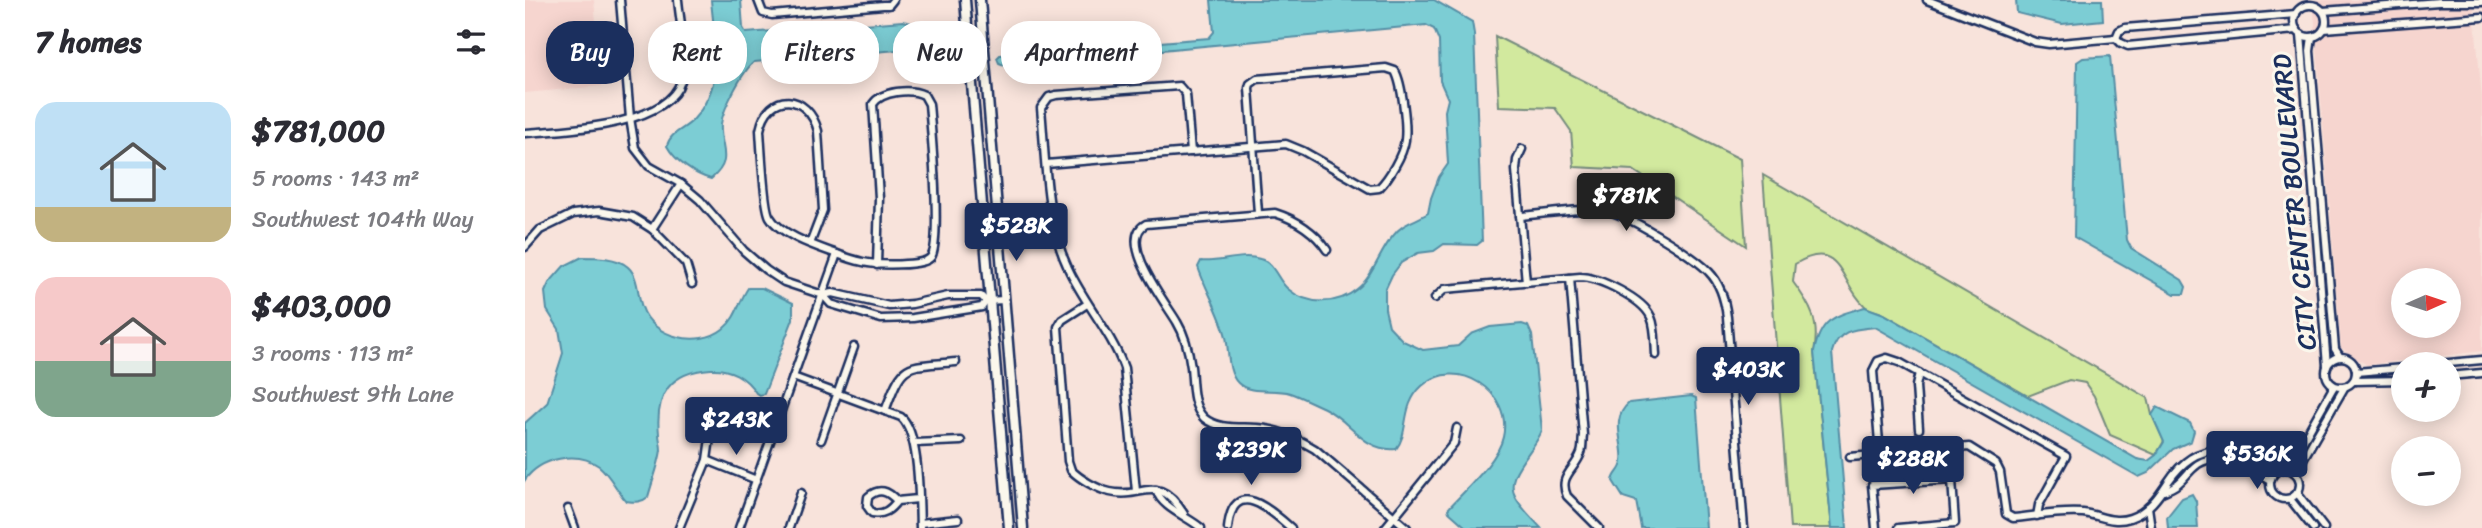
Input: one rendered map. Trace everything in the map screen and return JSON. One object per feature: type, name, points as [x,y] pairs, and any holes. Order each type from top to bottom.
[{"type":"main road","points":[[965,0],[1009,528]]},
{"type":"main road","points":[[980,0],[1023,528]]},
{"type":"street","points":[[620,0],[635,148],[649,166],[681,184],[700,200],[744,251],[766,270],[784,282],[823,295],[833,293],[889,306],[948,296],[981,296],[988,301]]},
{"type":"street","points":[[525,133],[598,127],[630,118],[660,105],[677,90],[683,68],[678,0]]},
{"type":"street","points":[[758,0],[763,13],[772,15],[889,5],[893,0]]},
{"type":"street","points":[[1927,0],[2035,42],[2116,38],[2128,46],[2299,32],[2312,37],[2325,29],[2326,18],[2323,11]]},
{"type":"street","name":"CITY CENTER BOULEVARD","points":[[2296,0],[2296,14]]},
{"type":"street","points":[[2299,32],[2294,22],[2296,14],[2308,3],[2323,11],[2439,2],[2482,2]]},
{"type":"street","points":[[2116,38],[2122,29],[2133,27],[2296,14]]},
{"type":"street","points":[[2325,29],[2482,17]]},
{"type":"street","name":"CITY CENTER BOULEVARD","points":[[2299,32],[2327,366]]},
{"type":"street","name":"CITY CENTER BOULEVARD","points":[[2312,37],[2310,51],[2335,349],[2340,357]]},
{"type":"street","points":[[1047,164],[1253,148],[1286,144],[1370,188],[1379,188],[1402,150],[1405,139],[1401,81],[1395,71],[1386,68],[1252,81],[1249,88],[1253,148],[1258,213]]},
{"type":"street","points":[[1136,491],[1124,368],[1117,351],[1075,282],[1059,247],[1050,209],[1041,108],[1045,101],[1056,95],[1179,86],[1186,94],[1191,152]]},
{"type":"street","points":[[810,244],[823,210],[818,131],[814,118],[801,104],[789,102],[768,108],[760,130],[768,216],[778,227],[810,244],[877,265],[923,262],[930,258],[935,250],[936,197],[929,104],[925,95],[918,92],[884,94],[873,104],[879,198],[877,265]]},
{"type":"street","points":[[1523,149],[1516,170],[1526,282]]},
{"type":"street","points":[[652,229],[681,184]]},
{"type":"street","points":[[2313,198],[2322,197]]},
{"type":"street","points":[[1520,216],[1593,210],[1614,212],[1696,261],[1710,273],[1721,292],[1727,317],[1744,528]]},
{"type":"street","points":[[525,247],[540,230],[573,214],[599,211],[633,217],[652,229],[686,264],[692,284]]},
{"type":"street","points":[[1327,250],[1317,236],[1275,213],[1156,222],[1141,226],[1136,241],[1140,262],[1179,325],[1188,351],[1196,405],[1206,420],[1218,426],[1264,429],[1300,440],[1315,449],[1406,528]]},
{"type":"street","points":[[739,528],[754,479],[837,254]]},
{"type":"street","points":[[1435,298],[1445,289],[1585,277],[1602,282],[1644,307],[1653,323],[1656,355]]},
{"type":"street","points":[[1570,278],[1583,435],[1581,453],[1567,472],[1563,483],[1567,496],[1599,528]]},
{"type":"street","points":[[823,295],[831,304],[866,317],[888,319],[980,308],[988,301],[1004,300]]},
{"type":"street","points":[[1087,304],[1062,320],[1058,327],[1068,461],[1071,470],[1108,492],[1156,490],[1171,497],[1184,514],[1201,528]]},
{"type":"street","points":[[888,319],[889,306]]},
{"type":"street","points":[[821,440],[854,347]]},
{"type":"street","points":[[2344,388],[2334,386],[2327,379],[2327,366],[2332,359],[2340,357],[2353,362],[2356,372],[2354,381]]},
{"type":"street","points":[[1880,454],[1873,371],[1875,364],[1882,359],[1894,359],[2066,456],[2037,508],[2037,516]]},
{"type":"street","points":[[2461,362],[2482,360]]},
{"type":"street","points":[[885,411],[902,372],[910,367],[956,362]]},
{"type":"street","points":[[2356,372],[2391,369]]},
{"type":"street","points":[[1919,373],[1916,386],[1919,429]]},
{"type":"street","points":[[2461,375],[2482,373]]},
{"type":"street","points":[[793,377],[901,417],[908,423],[915,443],[920,525],[958,519]]},
{"type":"street","points":[[2295,474],[2344,388],[2354,381],[2391,380]]},
{"type":"street","name":"CITY CENTER BOULEVARD","points":[[2287,469],[2334,386]]},
{"type":"street","points":[[679,528],[707,460],[713,416]]},
{"type":"street","points":[[1385,528],[1454,443],[1457,428]]},
{"type":"street","points":[[915,443],[961,441]]},
{"type":"street","points":[[1850,457],[1969,447],[1996,464],[2000,472],[2006,514],[2013,518],[2083,513],[2116,521],[2137,515],[2148,507],[2194,456],[2210,451],[2240,453],[2275,472],[2287,469],[2295,474],[2299,481],[2297,493],[2290,499],[2281,499],[2273,494],[2270,480],[2275,472]]},
{"type":"street","points":[[2162,492],[2176,486],[2199,464],[2217,459],[2245,465],[2270,480]]},
{"type":"street","points":[[707,460],[754,479]]},
{"type":"street","points":[[1876,528],[1872,485],[1952,480],[1955,523],[1898,528]]},
{"type":"street","points":[[897,501],[887,492],[879,490],[868,497],[867,506],[872,513],[881,514],[897,501],[918,499]]},
{"type":"street","points":[[789,528],[801,493]]},
{"type":"street","points":[[2297,493],[2324,528]]},
{"type":"street","points":[[2044,495],[2045,505],[2053,515]]},
{"type":"street","points":[[2290,499],[2313,528]]},
{"type":"street","points":[[1228,528],[1233,509],[1240,503],[1250,501],[1263,504],[1291,528]]},
{"type":"street","points":[[2148,507],[2151,528]]},
{"type":"street","points":[[568,509],[575,528]]},
{"type":"shaded area","points":[[525,0],[594,0],[596,21],[546,21],[546,84],[602,86],[525,93]]},
{"type":"shaded area","points":[[2313,0],[2473,0],[2482,98],[2482,351],[2461,354],[2391,352],[2391,362],[2367,365],[2341,348]]},
{"type":"green space","points":[[1495,36],[1740,159],[1746,246],[1633,170],[1574,167],[1571,131],[1555,108],[1499,106]]},
{"type":"green space","points":[[1763,175],[2148,398],[2152,415],[2164,441],[2156,455],[2110,435],[2094,396],[2085,383],[2069,380],[2028,396],[1884,314],[1866,307],[1837,265],[1822,256],[1810,257],[1795,264],[1793,282],[1805,299],[1815,323],[1814,352],[1832,528],[1790,528]]},
{"type":"water","points":[[711,0],[741,0],[742,21],[713,21]]},
{"type":"water","points":[[1211,0],[1434,0],[1472,22],[1482,241],[1477,245],[1444,244],[1434,251],[1418,253],[1401,263],[1385,290],[1385,309],[1389,326],[1403,341],[1423,350],[1458,346],[1471,334],[1490,327],[1522,324],[1528,326],[1532,335],[1542,430],[1516,472],[1513,489],[1521,506],[1541,528],[1467,528],[1449,512],[1448,509],[1488,466],[1503,437],[1504,421],[1499,406],[1491,393],[1479,383],[1466,377],[1436,377],[1415,394],[1396,449],[1375,446],[1324,408],[1290,393],[1249,389],[1234,379],[1223,328],[1198,267],[1201,261],[1245,257],[1260,259],[1273,268],[1288,289],[1314,301],[1341,298],[1363,284],[1397,232],[1428,213],[1439,177],[1448,164],[1445,111],[1448,99],[1440,81],[1439,41],[1434,29],[1426,25],[1162,50],[1162,42],[1209,38],[1214,32]]},
{"type":"water","points":[[2016,0],[2102,0],[2103,20],[2062,24],[2017,13]]},
{"type":"water","points":[[893,22],[893,50],[879,52],[879,23]]},
{"type":"water","points":[[761,32],[761,61],[754,62],[747,71],[747,33]]},
{"type":"water","points":[[2110,56],[2127,240],[2131,248],[2182,280],[2186,287],[2184,294],[2175,294],[2074,237],[2077,62],[2083,58]]},
{"type":"water","points":[[712,84],[737,84],[721,124],[724,159],[711,179],[686,167],[667,146],[674,134],[693,120]]},
{"type":"water","points":[[582,257],[612,259],[628,267],[636,281],[647,318],[666,333],[677,337],[702,338],[723,329],[732,320],[748,288],[762,288],[793,303],[793,319],[764,394],[756,393],[737,375],[718,369],[685,375],[675,380],[668,388],[658,420],[661,450],[659,462],[648,497],[640,501],[626,501],[599,466],[580,458],[549,462],[532,472],[525,480],[525,423],[547,403],[563,353],[559,329],[547,310],[545,292],[564,266]]},
{"type":"water","points":[[1865,307],[1884,314],[2137,459],[2148,461],[2156,455],[2164,442],[2152,415],[2157,407],[2190,423],[2194,431],[2191,441],[2173,449],[2148,473],[2139,477],[1875,327],[1854,330],[1838,339],[1832,352],[1847,528],[1832,528],[1814,352],[1821,332],[1830,320]]},
{"type":"water","points":[[1691,396],[1696,398],[1706,528],[1641,528],[1636,501],[1623,497],[1613,481],[1622,462],[1620,417],[1629,403]]},
{"type":"water","points":[[2192,494],[2196,501],[2198,528],[2168,528],[2167,517],[2182,498]]}]
